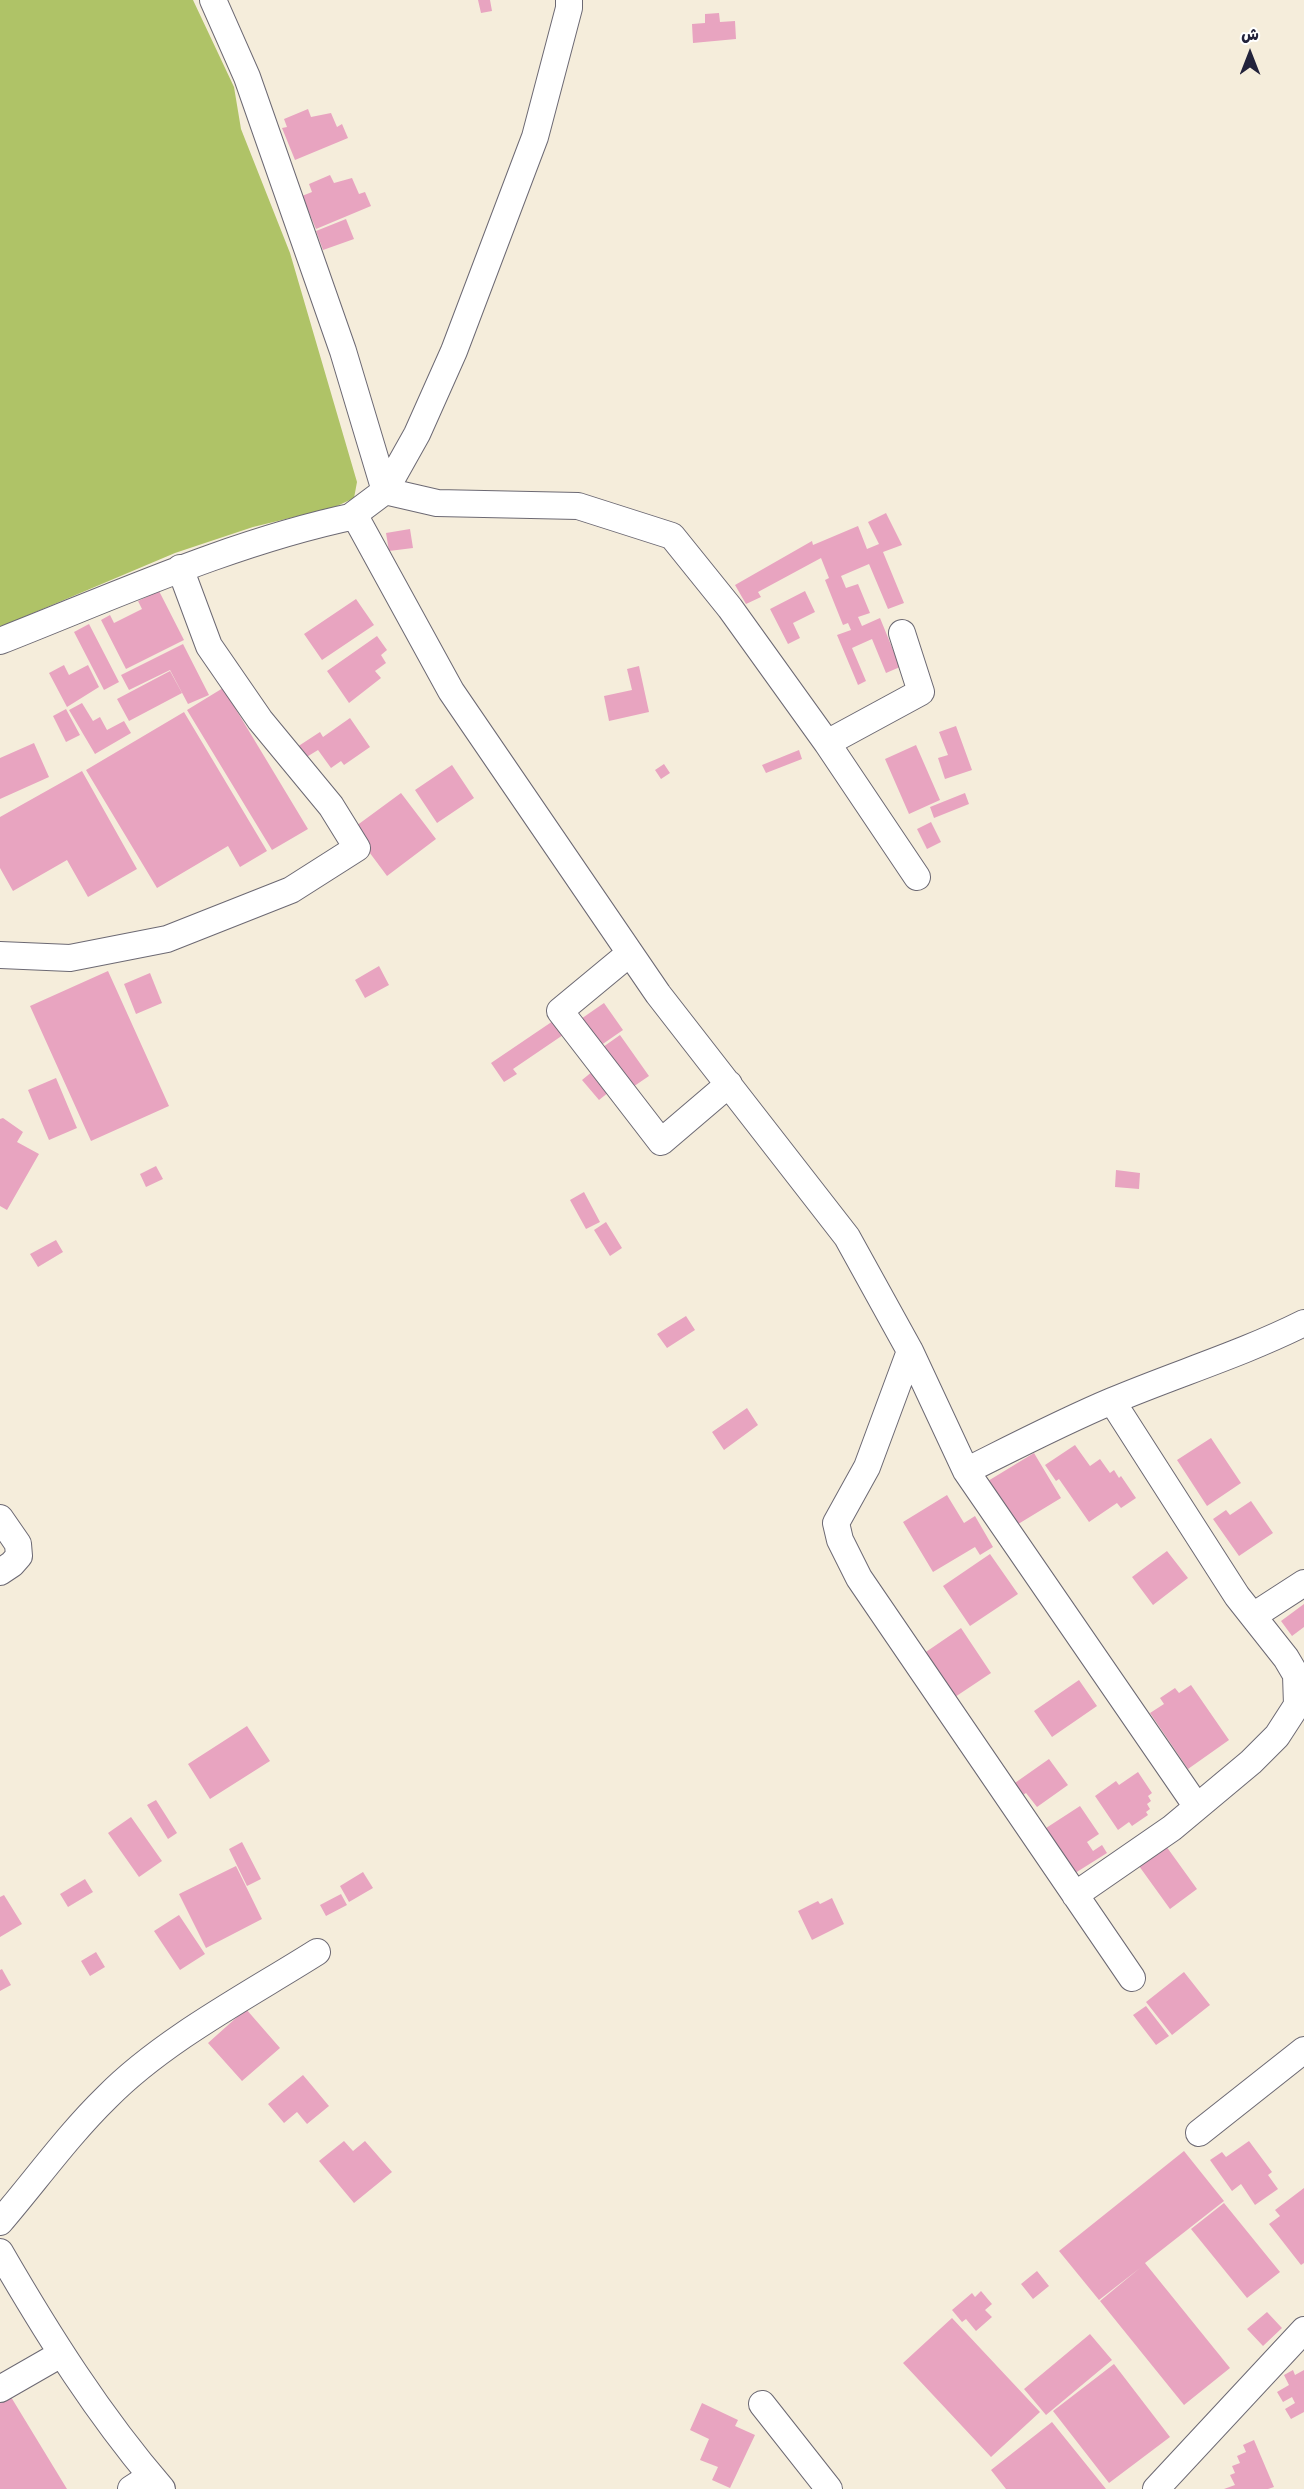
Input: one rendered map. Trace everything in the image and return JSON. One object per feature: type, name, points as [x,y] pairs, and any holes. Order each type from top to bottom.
[{"type":"street","points":[[213,0],[247,76],[343,351],[385,491]]},
{"type":"street","points":[[566,3],[535,137],[454,351],[422,423],[385,491],[353,515],[451,691],[658,994],[847,1237],[910,1351],[966,1471],[1197,1807]]},
{"type":"street","points":[[385,491],[437,503],[578,506],[672,536],[730,608],[827,743],[917,877]]},
{"type":"street","points":[[0,641],[180,568],[300,528],[355,516]]},
{"type":"street","points":[[0,955],[69,958],[167,939],[291,890],[357,848],[331,806],[260,720],[208,646],[180,568]]},
{"type":"street","points":[[827,743],[921,692],[902,633]]},
{"type":"street","points":[[630,953],[560,1011],[661,1142],[729,1084]]},
{"type":"street","points":[[966,1471],[1112,1401],[1276,1337],[1304,1323]]},
{"type":"street","points":[[910,1351],[867,1467],[836,1523],[840,1540],[859,1578],[1132,1978]]},
{"type":"street","points":[[1075,1895],[1172,1828],[1251,1762],[1277,1737],[1297,1705],[1296,1675],[1237,1596],[1112,1401]]},
{"type":"street","points":[[0,1518],[18,1544],[19,1556],[0,1572]]},
{"type":"street","points":[[1253,1616],[1304,1583]]},
{"type":"street","points":[[0,2222],[69,2136],[108,2095],[164,2049],[317,1952]]},
{"type":"street","points":[[1199,2133],[1304,2050]]},
{"type":"street","points":[[0,2252],[61,2354],[148,2485]]},
{"type":"street","points":[[1156,2489],[1304,2330]]},
{"type":"street","points":[[0,2389],[61,2354]]},
{"type":"street","points":[[762,2404],[830,2489]]},
{"type":"green space","points":[[0,0],[193,0],[234,87],[241,129],[290,253],[357,482],[354,498],[335,507],[253,527],[175,553],[0,627]]},
{"type":"building","points":[[478,0],[490,0],[492,11],[481,13]]},
{"type":"building","points":[[719,13],[720,22],[735,21],[736,39],[693,43],[692,24],[705,23],[705,14]]},
{"type":"building","points":[[308,109],[311,117],[331,113],[337,127],[342,124],[348,138],[295,160],[282,128],[287,127],[284,119]]},
{"type":"building","points":[[330,175],[334,183],[352,178],[359,194],[365,192],[371,206],[316,229],[302,196],[312,192],[309,184]]},
{"type":"building","points":[[346,219],[354,239],[323,250],[316,231]]},
{"type":"building","points":[[886,513],[902,545],[883,552],[904,603],[888,609],[869,564],[841,576],[846,588],[858,584],[870,613],[858,617],[862,626],[880,618],[900,667],[886,673],[872,639],[852,648],[866,681],[858,685],[837,635],[851,630],[848,623],[843,625],[825,580],[829,578],[821,558],[758,592],[761,597],[746,604],[735,585],[812,541],[813,545],[858,526],[867,549],[879,544],[868,522]]},
{"type":"building","points":[[410,529],[413,548],[389,551],[386,533]]},
{"type":"building","points":[[159,591],[184,640],[126,669],[101,620],[110,615],[114,623],[142,609],[138,601]]},
{"type":"building","points":[[805,591],[815,612],[793,623],[800,638],[788,644],[770,609]]},
{"type":"building","points":[[356,599],[374,625],[322,660],[304,634]]},
{"type":"building","points":[[89,624],[119,682],[104,690],[74,632]]},
{"type":"building","points":[[377,636],[387,650],[381,655],[386,663],[375,671],[381,678],[349,703],[327,671]]},
{"type":"building","points":[[183,644],[209,695],[188,704],[170,670],[129,690],[121,675]]},
{"type":"building","points":[[64,665],[69,675],[88,665],[99,687],[67,707],[49,673]]},
{"type":"building","points":[[639,666],[649,712],[609,721],[604,696],[632,690],[627,669]]},
{"type":"building","points":[[170,671],[182,693],[129,721],[117,699]]},
{"type":"building","points":[[223,688],[308,829],[272,850],[187,710]]},
{"type":"building","points":[[82,703],[93,721],[100,717],[107,730],[124,721],[131,733],[95,754],[69,710]]},
{"type":"building","points":[[66,709],[80,735],[66,742],[53,716]]},
{"type":"building","points":[[184,712],[267,851],[240,867],[228,846],[157,888],[86,770]]},
{"type":"building","points":[[350,718],[370,747],[344,765],[341,761],[331,768],[318,750],[305,758],[297,747],[320,732],[323,737]]},
{"type":"building","points":[[956,726],[972,770],[945,779],[938,758],[948,755],[939,732]]},
{"type":"building","points":[[34,743],[49,777],[0,799],[0,758]]},
{"type":"building","points":[[916,745],[940,800],[909,814],[885,759]]},
{"type":"building","points":[[799,750],[802,759],[766,773],[762,765]]},
{"type":"building","points":[[664,764],[670,773],[661,779],[655,770]]},
{"type":"building","points":[[452,765],[474,798],[437,823],[415,790]]},
{"type":"building","points":[[82,771],[137,869],[88,897],[67,860],[13,891],[0,868],[0,817]]},
{"type":"building","points":[[401,793],[436,839],[387,876],[352,829]]},
{"type":"building","points":[[965,793],[969,804],[934,818],[930,807]]},
{"type":"building","points":[[931,822],[941,842],[927,849],[917,829]]},
{"type":"building","points":[[379,966],[389,985],[365,998],[355,980]]},
{"type":"building","points":[[108,971],[169,1106],[91,1141],[30,1006]]},
{"type":"building","points":[[150,973],[162,1003],[136,1014],[124,984]]},
{"type":"building","points":[[604,1003],[623,1030],[597,1048],[578,1021]]},
{"type":"building","points":[[553,1021],[563,1035],[513,1069],[517,1074],[504,1082],[491,1063]]},
{"type":"building","points":[[620,1035],[649,1076],[624,1093],[596,1052]]},
{"type":"building","points":[[593,1071],[609,1092],[599,1100],[582,1080]]},
{"type":"building","points":[[56,1078],[77,1128],[49,1140],[28,1090]]},
{"type":"building","points":[[3,1118],[23,1132],[17,1142],[39,1154],[7,1210],[0,1206],[0,1119]]},
{"type":"building","points":[[156,1166],[163,1179],[146,1187],[140,1174]]},
{"type":"building","points":[[1116,1170],[1140,1173],[1139,1189],[1115,1187]]},
{"type":"building","points":[[584,1192],[600,1222],[586,1229],[570,1200]]},
{"type":"building","points":[[606,1222],[622,1248],[610,1256],[594,1230]]},
{"type":"building","points":[[56,1240],[63,1252],[38,1267],[30,1254]]},
{"type":"building","points":[[686,1316],[695,1330],[667,1348],[657,1334]]},
{"type":"building","points":[[747,1408],[758,1425],[724,1450],[712,1432]]},
{"type":"building","points":[[1211,1438],[1241,1483],[1207,1506],[1177,1460]]},
{"type":"building","points":[[1075,1445],[1090,1466],[1100,1459],[1110,1473],[1114,1470],[1119,1478],[1121,1476],[1136,1498],[1121,1508],[1117,1503],[1089,1522],[1059,1479],[1056,1481],[1045,1465]]},
{"type":"building","points":[[1034,1453],[1061,1498],[1010,1529],[983,1484]]},
{"type":"building","points":[[947,1495],[964,1523],[975,1516],[993,1547],[980,1555],[975,1547],[933,1572],[903,1522]]},
{"type":"building","points":[[1251,1501],[1273,1533],[1239,1556],[1213,1519],[1226,1510],[1230,1515]]},
{"type":"building","points":[[1167,1551],[1188,1578],[1153,1605],[1132,1577]]},
{"type":"building","points":[[990,1554],[1018,1594],[970,1626],[943,1586]]},
{"type":"building","points":[[1304,1604],[1304,1627],[1292,1636],[1281,1621]]},
{"type":"building","points":[[961,1628],[991,1673],[949,1701],[920,1656]]},
{"type":"building","points":[[1079,1680],[1097,1706],[1052,1737],[1034,1711]]},
{"type":"building","points":[[1191,1685],[1229,1740],[1188,1769],[1150,1713],[1164,1704],[1160,1698],[1175,1688],[1179,1693]]},
{"type":"building","points":[[247,1726],[270,1761],[210,1799],[188,1764]]},
{"type":"building","points":[[1049,1759],[1068,1785],[1037,1807],[1026,1793],[1020,1797],[1012,1785]]},
{"type":"building","points":[[1138,1772],[1152,1793],[1148,1796],[1151,1801],[1147,1804],[1150,1809],[1146,1812],[1148,1815],[1132,1826],[1129,1822],[1118,1830],[1095,1796],[1116,1781],[1119,1785]]},
{"type":"building","points":[[156,1800],[177,1833],[168,1839],[147,1805]]},
{"type":"building","points":[[1080,1806],[1099,1834],[1087,1842],[1093,1851],[1102,1845],[1107,1853],[1072,1875],[1043,1830]]},
{"type":"building","points":[[131,1817],[162,1861],[139,1877],[108,1833]]},
{"type":"building","points":[[242,1842],[261,1879],[247,1886],[229,1849]]},
{"type":"building","points":[[1166,1846],[1197,1889],[1170,1909],[1139,1866]]},
{"type":"building","points":[[236,1866],[262,1919],[206,1948],[179,1894]]},
{"type":"building","points":[[363,1872],[373,1888],[349,1902],[340,1886]]},
{"type":"building","points":[[85,1879],[93,1892],[68,1907],[60,1894]]},
{"type":"building","points":[[341,1894],[347,1905],[326,1916],[320,1905]]},
{"type":"building","points":[[4,1895],[22,1924],[0,1937],[0,1897]]},
{"type":"building","points":[[832,1898],[844,1924],[812,1940],[798,1911],[818,1901],[820,1904]]},
{"type":"building","points":[[179,1915],[205,1954],[180,1970],[154,1931]]},
{"type":"building","points":[[96,1952],[105,1967],[90,1976],[81,1961]]},
{"type":"building","points":[[2,1969],[11,1985],[0,1991],[0,1970]]},
{"type":"building","points":[[1184,1972],[1210,2005],[1172,2035],[1146,2002]]},
{"type":"building","points":[[1146,2006],[1169,2036],[1156,2045],[1133,2015]]},
{"type":"building","points":[[246,2009],[280,2048],[242,2081],[208,2043]]},
{"type":"building","points":[[303,2075],[329,2106],[307,2124],[297,2112],[284,2123],[268,2104]]},
{"type":"building","points":[[344,2141],[353,2151],[365,2141],[392,2172],[354,2203],[319,2161]]},
{"type":"building","points":[[1249,2141],[1272,2172],[1268,2175],[1278,2189],[1255,2205],[1241,2184],[1232,2191],[1210,2160],[1222,2152],[1226,2157]]},
{"type":"building","points":[[1184,2151],[1224,2201],[1145,2263],[1230,2368],[1184,2405],[1100,2301],[1140,2268],[1099,2300],[1059,2251]]},
{"type":"building","points":[[1304,2188],[1304,2263],[1301,2265],[1269,2224],[1280,2216],[1275,2210]]},
{"type":"building","points":[[1224,2203],[1280,2272],[1247,2298],[1191,2229]]},
{"type":"building","points":[[1037,2271],[1049,2286],[1033,2299],[1021,2284]]},
{"type":"building","points":[[981,2291],[992,2304],[985,2310],[992,2317],[976,2331],[966,2319],[962,2322],[952,2310],[972,2293],[975,2297]]},
{"type":"building","points":[[1267,2312],[1282,2328],[1263,2346],[1247,2329]]},
{"type":"building","points":[[952,2318],[1040,2412],[991,2457],[903,2363]]},
{"type":"building","points":[[1090,2334],[1112,2360],[1046,2415],[1024,2389]]},
{"type":"building","points":[[1114,2364],[1170,2437],[1109,2483],[1053,2411]]},
{"type":"building","points":[[1293,2370],[1295,2375],[1304,2370],[1304,2412],[1291,2419],[1285,2409],[1295,2403],[1292,2397],[1283,2402],[1277,2392],[1289,2385],[1284,2375]]},
{"type":"building","points":[[11,2397],[67,2489],[0,2489],[0,2403]]},
{"type":"building","points":[[702,2403],[738,2420],[735,2426],[755,2435],[730,2488],[712,2480],[718,2467],[700,2460],[709,2439],[690,2430]]},
{"type":"building","points":[[1052,2422],[1106,2489],[1006,2489],[991,2470]]},
{"type":"building","points":[[1254,2440],[1274,2487],[1224,2489],[1235,2485],[1230,2475],[1235,2473],[1232,2466],[1240,2463],[1237,2456],[1246,2452],[1243,2445]]}]
